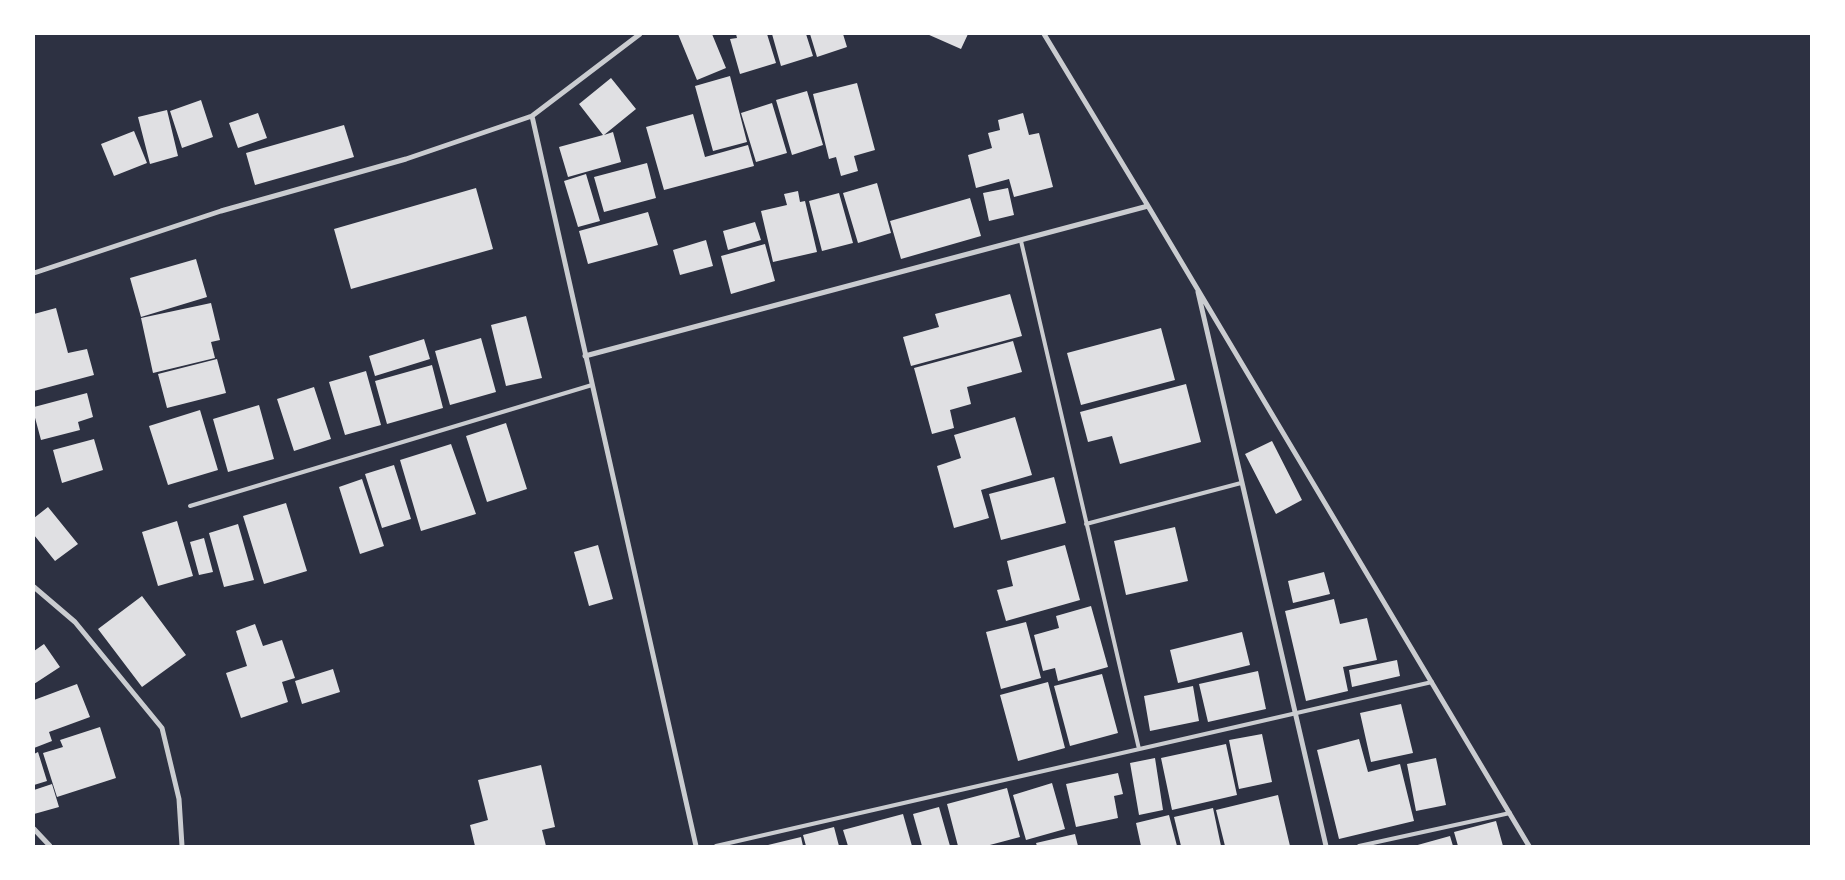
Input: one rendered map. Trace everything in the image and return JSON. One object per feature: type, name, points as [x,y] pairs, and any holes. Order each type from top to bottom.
[{"type":"street","points":[[34,273],[221,211],[406,159],[532,116],[640,34]]},
{"type":"street","points":[[1044,34],[1530,846]]},
{"type":"street","points":[[532,116],[696,846]]},
{"type":"street","points":[[585,356],[1148,206]]},
{"type":"street","points":[[1196,287],[1326,846]]},
{"type":"street","points":[[34,587],[75,622],[162,728],[179,799],[182,846]]},
{"type":"street","points":[[34,829],[50,846]]},
{"type":"lane","points":[[1021,241],[1139,749]]},
{"type":"lane","points":[[190,506],[592,385]]},
{"type":"lane","points":[[1086,524],[1242,483]]},
{"type":"lane","points":[[716,846],[1432,682]]},
{"type":"lane","points":[[1360,846],[1510,813]]},
{"type":"building","points":[[678,34],[712,34],[726,68],[697,80]]},
{"type":"building","points":[[736,34],[767,34],[776,63],[740,74],[730,39],[737,38]]},
{"type":"building","points":[[772,34],[806,34],[813,56],[781,66]]},
{"type":"building","points":[[810,34],[843,34],[847,47],[817,57]]},
{"type":"building","points":[[927,34],[968,34],[961,49]]},
{"type":"building","points":[[730,76],[747,142],[713,151],[695,86]]},
{"type":"building","points":[[611,78],[636,109],[604,135],[613,132],[621,162],[568,177],[559,147],[603,135],[579,104]]},
{"type":"building","points":[[857,83],[875,150],[854,156],[858,171],[841,176],[836,157],[829,159],[813,94]]},
{"type":"building","points":[[807,91],[823,145],[792,155],[776,100]]},
{"type":"building","points":[[201,100],[213,137],[182,148],[170,111]]},
{"type":"building","points":[[772,103],[787,153],[756,162],[741,113]]},
{"type":"building","points":[[167,110],[178,156],[150,164],[138,117]]},
{"type":"building","points":[[258,113],[267,138],[238,148],[229,123]]},
{"type":"building","points":[[1023,113],[1029,135],[1039,133],[1053,187],[1014,197],[1009,179],[976,188],[968,155],[992,148],[988,133],[1000,130],[998,120]]},
{"type":"building","points":[[693,114],[705,157],[748,145],[754,166],[664,190],[646,127]]},
{"type":"building","points":[[344,125],[354,157],[255,185],[246,153]]},
{"type":"building","points":[[134,131],[147,163],[114,176],[101,144]]},
{"type":"building","points":[[647,163],[656,198],[604,212],[594,177]]},
{"type":"building","points":[[586,174],[600,221],[578,227],[564,181]]},
{"type":"building","points":[[877,183],[891,233],[858,243],[843,193]]},
{"type":"building","points":[[476,188],[493,249],[351,289],[334,229]]},
{"type":"building","points":[[1008,188],[1014,215],[989,221],[983,193]]},
{"type":"building","points":[[798,191],[800,202],[805,201],[817,252],[773,262],[761,211],[787,205],[784,194]]},
{"type":"building","points":[[839,193],[853,243],[822,251],[809,201]]},
{"type":"building","points":[[970,198],[981,236],[901,259],[890,221]]},
{"type":"building","points":[[648,212],[658,245],[588,264],[579,231]]},
{"type":"building","points":[[755,222],[761,240],[728,250],[723,231]]},
{"type":"building","points":[[706,240],[713,266],[680,275],[673,250]]},
{"type":"building","points":[[765,244],[775,281],[731,294],[721,256]]},
{"type":"building","points":[[196,259],[207,297],[141,317],[130,278]]},
{"type":"building","points":[[1010,294],[1022,336],[911,366],[903,337],[939,327],[935,314]]},
{"type":"building","points":[[211,303],[220,340],[211,342],[215,358],[153,373],[141,318]]},
{"type":"building","points":[[56,308],[68,353],[87,349],[94,375],[34,391],[34,314]]},
{"type":"building","points":[[526,316],[542,378],[506,386],[491,325]]},
{"type":"building","points":[[1161,328],[1175,380],[1081,405],[1067,353]]},
{"type":"building","points":[[481,338],[496,392],[450,405],[435,351]]},
{"type":"building","points":[[424,339],[430,359],[375,376],[369,356]]},
{"type":"building","points":[[1013,341],[1022,372],[967,387],[971,404],[950,410],[954,428],[932,434],[914,368]]},
{"type":"building","points":[[217,359],[226,393],[167,408],[158,374]]},
{"type":"building","points":[[432,365],[443,408],[387,424],[375,381]]},
{"type":"building","points":[[366,371],[381,425],[345,435],[329,382]]},
{"type":"building","points":[[1186,384],[1201,442],[1120,464],[1112,436],[1088,442],[1080,412]]},
{"type":"building","points":[[314,387],[331,439],[294,451],[277,399]]},
{"type":"building","points":[[87,393],[93,417],[78,422],[80,430],[41,440],[34,407]]},
{"type":"building","points":[[259,405],[274,459],[228,472],[213,419]]},
{"type":"building","points":[[200,410],[218,470],[168,485],[149,426]]},
{"type":"building","points":[[1015,417],[1032,475],[981,490],[989,518],[954,528],[937,466],[961,458],[954,435]]},
{"type":"building","points":[[506,423],[527,489],[487,502],[466,436]]},
{"type":"building","points":[[94,439],[103,470],[62,483],[53,450]]},
{"type":"building","points":[[1272,441],[1302,500],[1276,514],[1245,454]]},
{"type":"building","points":[[451,444],[476,514],[421,531],[400,460]]},
{"type":"building","points":[[394,465],[411,519],[382,528],[365,474]]},
{"type":"building","points":[[1054,477],[1066,523],[1001,540],[989,494]]},
{"type":"building","points":[[362,479],[384,546],[360,554],[339,487]]},
{"type":"building","points":[[286,503],[307,571],[264,584],[243,516]]},
{"type":"building","points":[[48,507],[78,544],[55,561],[34,535],[34,518]]},
{"type":"building","points":[[177,521],[193,576],[158,586],[142,532]]},
{"type":"building","points":[[238,524],[254,580],[224,587],[209,533]]},
{"type":"building","points":[[1175,527],[1188,581],[1126,595],[1114,541]]},
{"type":"building","points":[[204,538],[213,572],[199,575],[190,542]]},
{"type":"building","points":[[598,545],[613,599],[589,606],[574,552]]},
{"type":"building","points":[[1065,545],[1080,600],[1006,621],[997,590],[1013,586],[1007,561]]},
{"type":"building","points":[[1324,572],[1330,594],[1293,603],[1288,581]]},
{"type":"building","points":[[142,596],[186,655],[142,687],[98,629]]},
{"type":"building","points":[[1334,599],[1340,624],[1367,618],[1377,660],[1343,667],[1348,691],[1306,701],[1285,611]]},
{"type":"building","points":[[1091,606],[1108,667],[1058,681],[1055,668],[1043,671],[1034,635],[1059,628],[1056,616]]},
{"type":"building","points":[[1026,622],[1041,678],[1001,689],[986,632]]},
{"type":"building","points":[[255,624],[263,646],[282,640],[295,678],[282,682],[288,702],[241,718],[226,673],[247,666],[236,631]]},
{"type":"building","points":[[1242,632],[1250,665],[1178,683],[1170,650]]},
{"type":"building","points":[[44,644],[60,667],[34,684],[34,651]]},
{"type":"building","points":[[1397,660],[1400,676],[1352,687],[1349,670]]},
{"type":"building","points":[[333,669],[340,692],[302,704],[295,681]]},
{"type":"building","points":[[1258,671],[1266,709],[1208,722],[1199,684]]},
{"type":"building","points":[[1102,674],[1118,733],[1070,746],[1054,686]]},
{"type":"building","points":[[1048,682],[1065,748],[1018,761],[1000,695]]},
{"type":"building","points":[[77,684],[90,717],[49,732],[52,741],[34,748],[34,700]]},
{"type":"building","points":[[1193,686],[1199,721],[1150,731],[1144,696]]},
{"type":"building","points":[[1401,704],[1413,753],[1371,762],[1360,713]]},
{"type":"building","points":[[100,727],[116,778],[57,797],[43,753],[63,747],[60,740]]},
{"type":"building","points":[[1262,734],[1272,782],[1239,789],[1229,740]]},
{"type":"building","points":[[1359,739],[1368,772],[1400,764],[1414,821],[1339,839],[1317,750]]},
{"type":"building","points":[[1226,744],[1237,795],[1172,810],[1161,758]]},
{"type":"building","points":[[38,752],[47,781],[34,785],[34,754]]},
{"type":"building","points":[[1155,758],[1163,810],[1139,815],[1130,763]]},
{"type":"building","points":[[1436,758],[1446,805],[1416,811],[1407,764]]},
{"type":"building","points":[[541,765],[555,827],[542,830],[546,846],[475,846],[470,825],[488,820],[478,780]]},
{"type":"building","points":[[1118,773],[1123,794],[1114,796],[1118,818],[1076,827],[1066,784]]},
{"type":"building","points":[[1052,783],[1065,829],[1026,840],[1013,795]]},
{"type":"building","points":[[52,784],[59,807],[34,814],[34,790]]},
{"type":"building","points":[[1007,788],[1020,837],[986,846],[958,846],[947,804]]},
{"type":"building","points":[[1278,795],[1290,846],[1225,846],[1216,810]]},
{"type":"building","points":[[939,807],[950,846],[922,846],[913,814]]},
{"type":"building","points":[[1213,808],[1221,846],[1181,846],[1174,817]]},
{"type":"building","points":[[903,814],[912,846],[848,846],[843,830]]},
{"type":"building","points":[[1169,815],[1177,846],[1141,846],[1136,823]]},
{"type":"building","points":[[1496,821],[1503,846],[1458,846],[1454,832]]},
{"type":"building","points":[[834,827],[839,846],[806,846],[803,835]]},
{"type":"building","points":[[1075,834],[1078,846],[1037,846],[1036,843]]},
{"type":"building","points":[[1450,836],[1453,846],[1414,846]]},
{"type":"building","points":[[801,837],[803,846],[768,845]]}]
